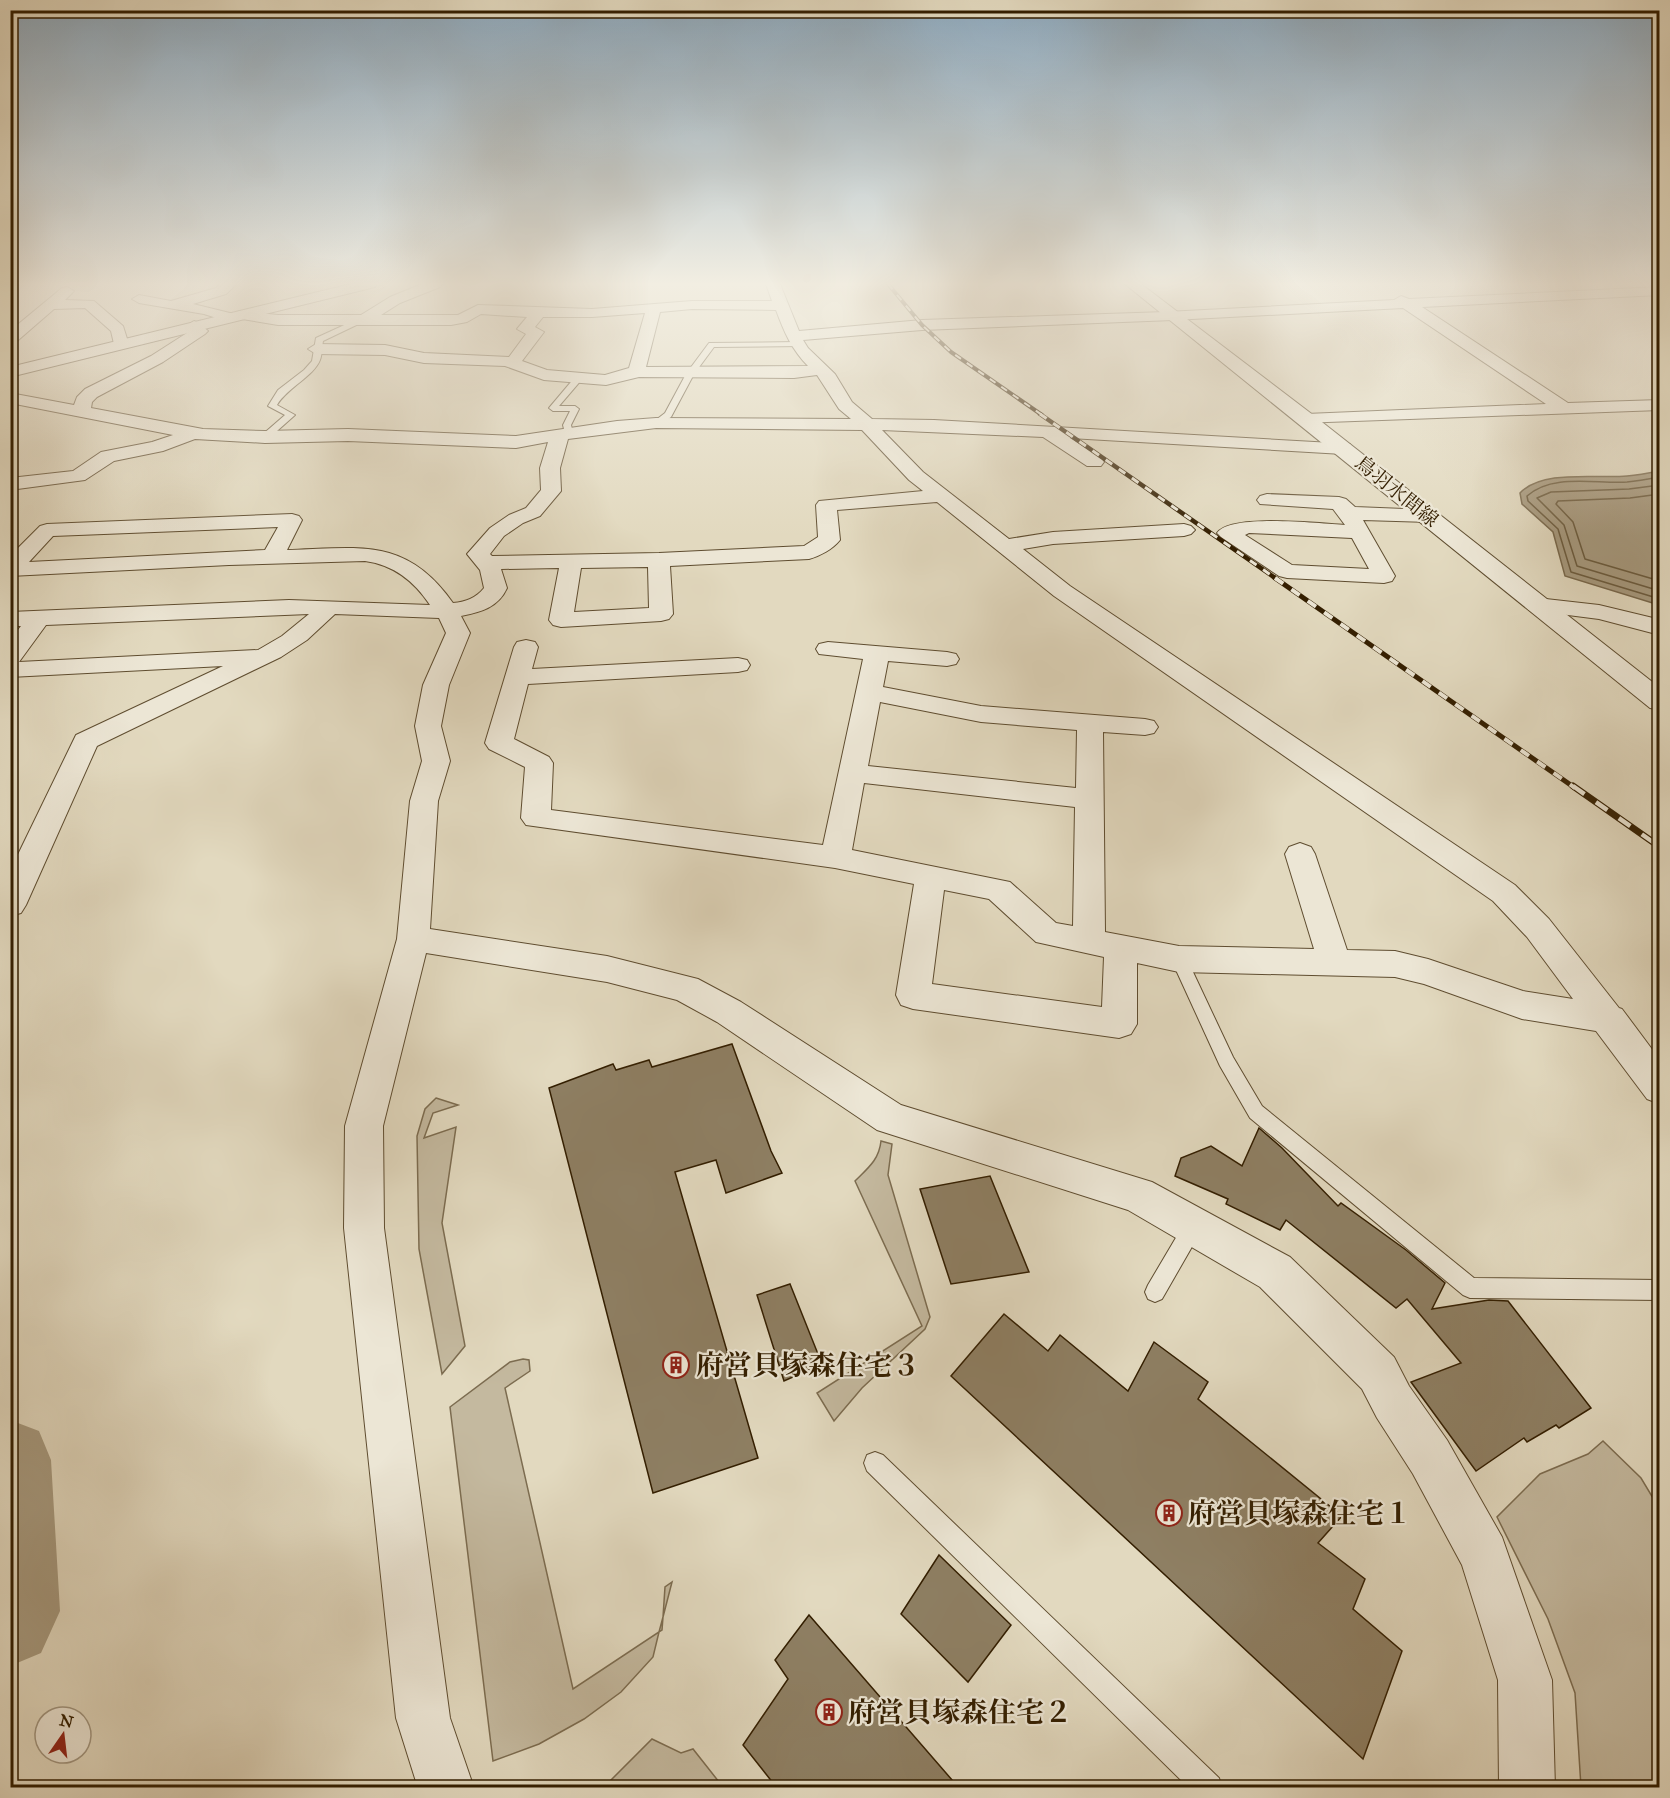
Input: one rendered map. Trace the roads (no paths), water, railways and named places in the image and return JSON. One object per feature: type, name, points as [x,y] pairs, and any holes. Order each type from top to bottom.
[{"type":"street","points":[[10,372],[27,368]]},
{"type":"street","points":[[82,412],[83,401],[91,393],[140,368]]},
{"type":"street","points":[[525,368],[544,375],[606,380],[636,372],[690,374],[819,370],[829,378],[845,405],[909,470],[1062,591],[1504,893],[1538,928],[1610,1019],[1659,1088]]},
{"type":"street","points":[[636,372],[637,368]]},
{"type":"street","name":"鳥羽水間線","points":[[1241,368],[1429,516],[1659,702]]},
{"type":"street","points":[[1503,368],[1565,409]]},
{"type":"street","points":[[10,398],[193,433],[265,437],[348,435],[516,442],[656,423],[934,425],[1343,448]]},
{"type":"street","points":[[1277,422],[1659,405]]},
{"type":"street","points":[[1082,433],[1091,426],[1203,422]]},
{"type":"street","points":[[1049,432],[1094,462]]},
{"type":"street","points":[[10,484],[78,476],[108,456],[156,447],[193,433]]},
{"type":"street","points":[[10,619],[329,607],[448,611],[488,599],[495,590],[496,582],[488,563],[478,554],[497,532],[516,519],[533,512],[551,491],[550,468],[564,434]]},
{"type":"street","points":[[488,563],[659,560],[809,552],[829,540],[826,505],[941,496]]},
{"type":"street","points":[[1267,500],[1339,503],[1354,522],[1384,576],[1287,571],[1228,533],[1244,519],[1354,522],[1429,516]]},
{"type":"street","points":[[10,569],[47,530],[292,520],[272,557]]},
{"type":"street","points":[[1004,546],[1053,538],[1184,530]]},
{"type":"street","points":[[10,569],[369,555],[399,563],[415,574],[448,611],[458,633],[436,684],[428,726],[436,761],[424,801],[413,939],[364,1126],[364,1228],[423,1718],[446,1788]]},
{"type":"street","points":[[571,562],[561,620],[661,614],[659,560]]},
{"type":"street","points":[[1537,605],[1570,605],[1659,628]]},
{"type":"street","points":[[15,887],[86,741],[288,644],[329,607]]},
{"type":"street","points":[[10,657],[39,618]]},
{"type":"street","points":[[526,647],[499,742],[539,763],[536,818],[835,857],[999,890],[1047,933],[1105,945],[1179,958],[1395,964],[1428,972],[1522,1005],[1610,1019]]},
{"type":"street","points":[[828,649],[947,659]]},
{"type":"street","points":[[835,857],[877,653]]},
{"type":"street","points":[[10,670],[263,657]]},
{"type":"street","points":[[518,677],[738,665]]},
{"type":"street","points":[[869,692],[981,714],[1145,727]]},
{"type":"street","points":[[931,876],[913,994],[1119,1024],[1105,945],[1090,799],[1090,722]]},
{"type":"street","points":[[852,773],[1090,799]]},
{"type":"street","points":[[1300,854],[1335,963]]},
{"type":"street","points":[[413,939],[607,969],[686,990],[729,1012],[890,1118],[1138,1195],[1195,1224],[1275,1272],[1378,1373],[1393,1402],[1430,1457],[1484,1555],[1525,1680],[1527,1788]]},
{"type":"lane","points":[[265,437],[291,414],[272,406],[281,392],[310,368]]},
{"type":"lane","points":[[656,423],[668,415],[695,368]]},
{"type":"lane","points":[[564,434],[575,409],[553,408],[579,378]]},
{"type":"lane","points":[[1179,958],[1226,1061],[1256,1112],[1470,1288],[1659,1290]]},
{"type":"lane","points":[[1155,1292],[1195,1224]]},
{"type":"lane","points":[[875,1463],[1209,1788]]},
{"type":"water","points":[[1659,471],[1659,605],[1565,576],[1553,532],[1522,504],[1520,493],[1542,481],[1556,478],[1614,477]]},
{"type":"waterway","points":[[10,1460],[16,1611],[10,1622]]},
{"type":"railway","points":[[974,368],[1042,415]]},
{"type":"railway","points":[[1040,414],[1278,580]]},
{"type":"railway","points":[[1275,578],[1575,788]]},
{"type":"railway","points":[[1573,786],[1660,847]]},
{"type":"place","name":"府営貝塚森住宅３","points":[[676,1365]]},
{"type":"place","name":"府営貝塚森住宅１","points":[[1169,1513]]},
{"type":"place","name":"府営貝塚森住宅２","points":[[829,1712]]}]
